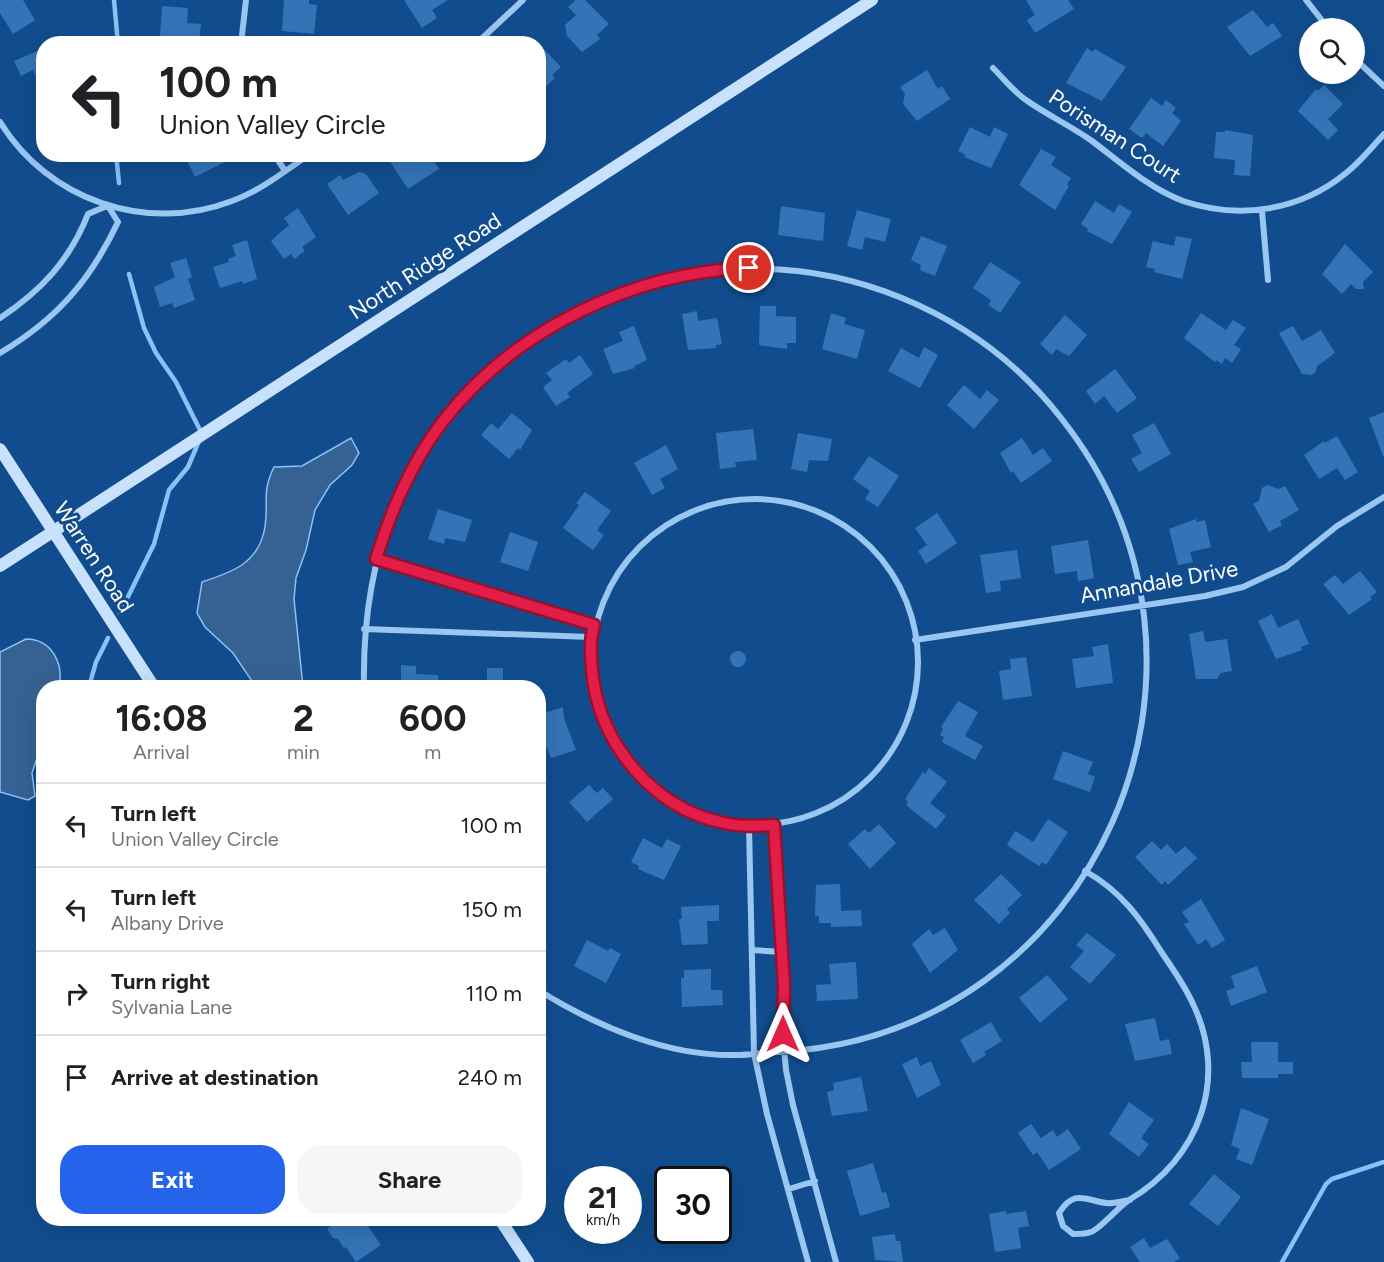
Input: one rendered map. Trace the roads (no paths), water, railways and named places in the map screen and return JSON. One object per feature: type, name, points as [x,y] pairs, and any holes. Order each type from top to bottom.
[{"type":"street","points":[[242,36],[246,0]]},
{"type":"street","points":[[485,36],[523,0]]},
{"type":"street","name":"North Ridge Road","points":[[0,566],[54,534],[872,0]]},
{"type":"street","points":[[1306,0],[1320,18]]},
{"type":"street","name":"Porisman Court","points":[[993,68],[1024,99],[1082,135],[1146,180],[1182,201],[1219,209],[1262,211],[1290,204],[1321,191],[1347,173],[1384,134]]},
{"type":"street","points":[[1365,68],[1384,86]]},
{"type":"street","points":[[0,122],[16,146],[52,178],[70,190],[108,206],[144,213],[167,214],[209,208],[247,195],[298,162]]},
{"type":"street","points":[[279,162],[285,171]]},
{"type":"street","points":[[0,318],[37,292],[50,278],[76,242],[88,214],[108,206]]},
{"type":"street","points":[[0,353],[52,317],[90,275],[118,222],[108,206]]},
{"type":"street","points":[[1262,211],[1268,280]]},
{"type":"street","points":[[364,680],[364,629],[376,559],[384,532],[411,472],[444,420],[491,369],[562,321],[623,292],[717,269],[765,267],[810,271],[870,285],[932,310],[987,344],[1040,391],[1083,445],[1108,490],[1130,544],[1144,605],[1147,678],[1140,734],[1123,797],[1095,857],[1074,892],[1033,941],[999,970],[959,998],[918,1020],[860,1041],[804,1052],[754,1052],[741,1056],[709,1053],[651,1042],[612,1029],[546,994]]},
{"type":"street","name":"Warren Road","points":[[0,449],[149,680]]},
{"type":"street","name":"Annandale Drive","points":[[915,640],[1243,588],[1286,567],[1337,526],[1384,497]]},
{"type":"street","points":[[764,498],[801,505],[826,516],[865,542],[889,570],[906,604],[915,640],[918,675],[914,699],[907,722],[886,759],[856,791],[834,805],[810,816],[774,825],[748,826],[718,822],[662,794],[638,775],[619,751],[604,724],[595,694],[591,637],[594,625],[610,585],[630,554],[658,529],[690,510],[716,502],[764,498]]},
{"type":"street","points":[[376,559],[594,625]]},
{"type":"street","points":[[364,629],[591,637]]},
{"type":"street","points":[[774,825],[782,952],[785,1051],[789,1087],[836,1262]]},
{"type":"street","points":[[748,826],[754,1052],[767,1114],[808,1262]]},
{"type":"street","points":[[1085,871],[1108,883],[1140,918],[1194,1004],[1205,1038],[1208,1069],[1206,1101],[1190,1142],[1170,1170],[1130,1200],[1116,1208],[1091,1232],[1073,1234],[1063,1226],[1059,1213],[1065,1204],[1086,1196],[1108,1203],[1130,1200]]},
{"type":"street","points":[[752,950],[782,952]]},
{"type":"street","points":[[789,1189],[815,1181]]},
{"type":"street","points":[[504,1226],[528,1262]]},
{"type":"water","points":[[351,438],[359,453],[352,465],[330,485],[315,510],[306,550],[296,578],[294,599],[302,680],[251,680],[233,653],[205,627],[197,613],[202,582],[234,570],[251,558],[262,539],[266,518],[266,491],[274,467],[302,466]]},
{"type":"water","points":[[26,639],[35,640],[43,643],[54,654],[60,670],[60,680],[36,680],[36,761],[32,773],[35,796],[28,800],[0,792],[0,652]]},
{"type":"waterway","points":[[114,0],[117,36]]},
{"type":"waterway","points":[[117,162],[119,183]]},
{"type":"waterway","points":[[120,613],[154,544],[169,490],[188,467],[202,434],[176,382],[156,353],[144,328],[129,274]]},
{"type":"waterway","points":[[91,680],[96,662],[108,638]]},
{"type":"waterway","points":[[1282,1262],[1326,1184],[1332,1179],[1384,1162]]}]
